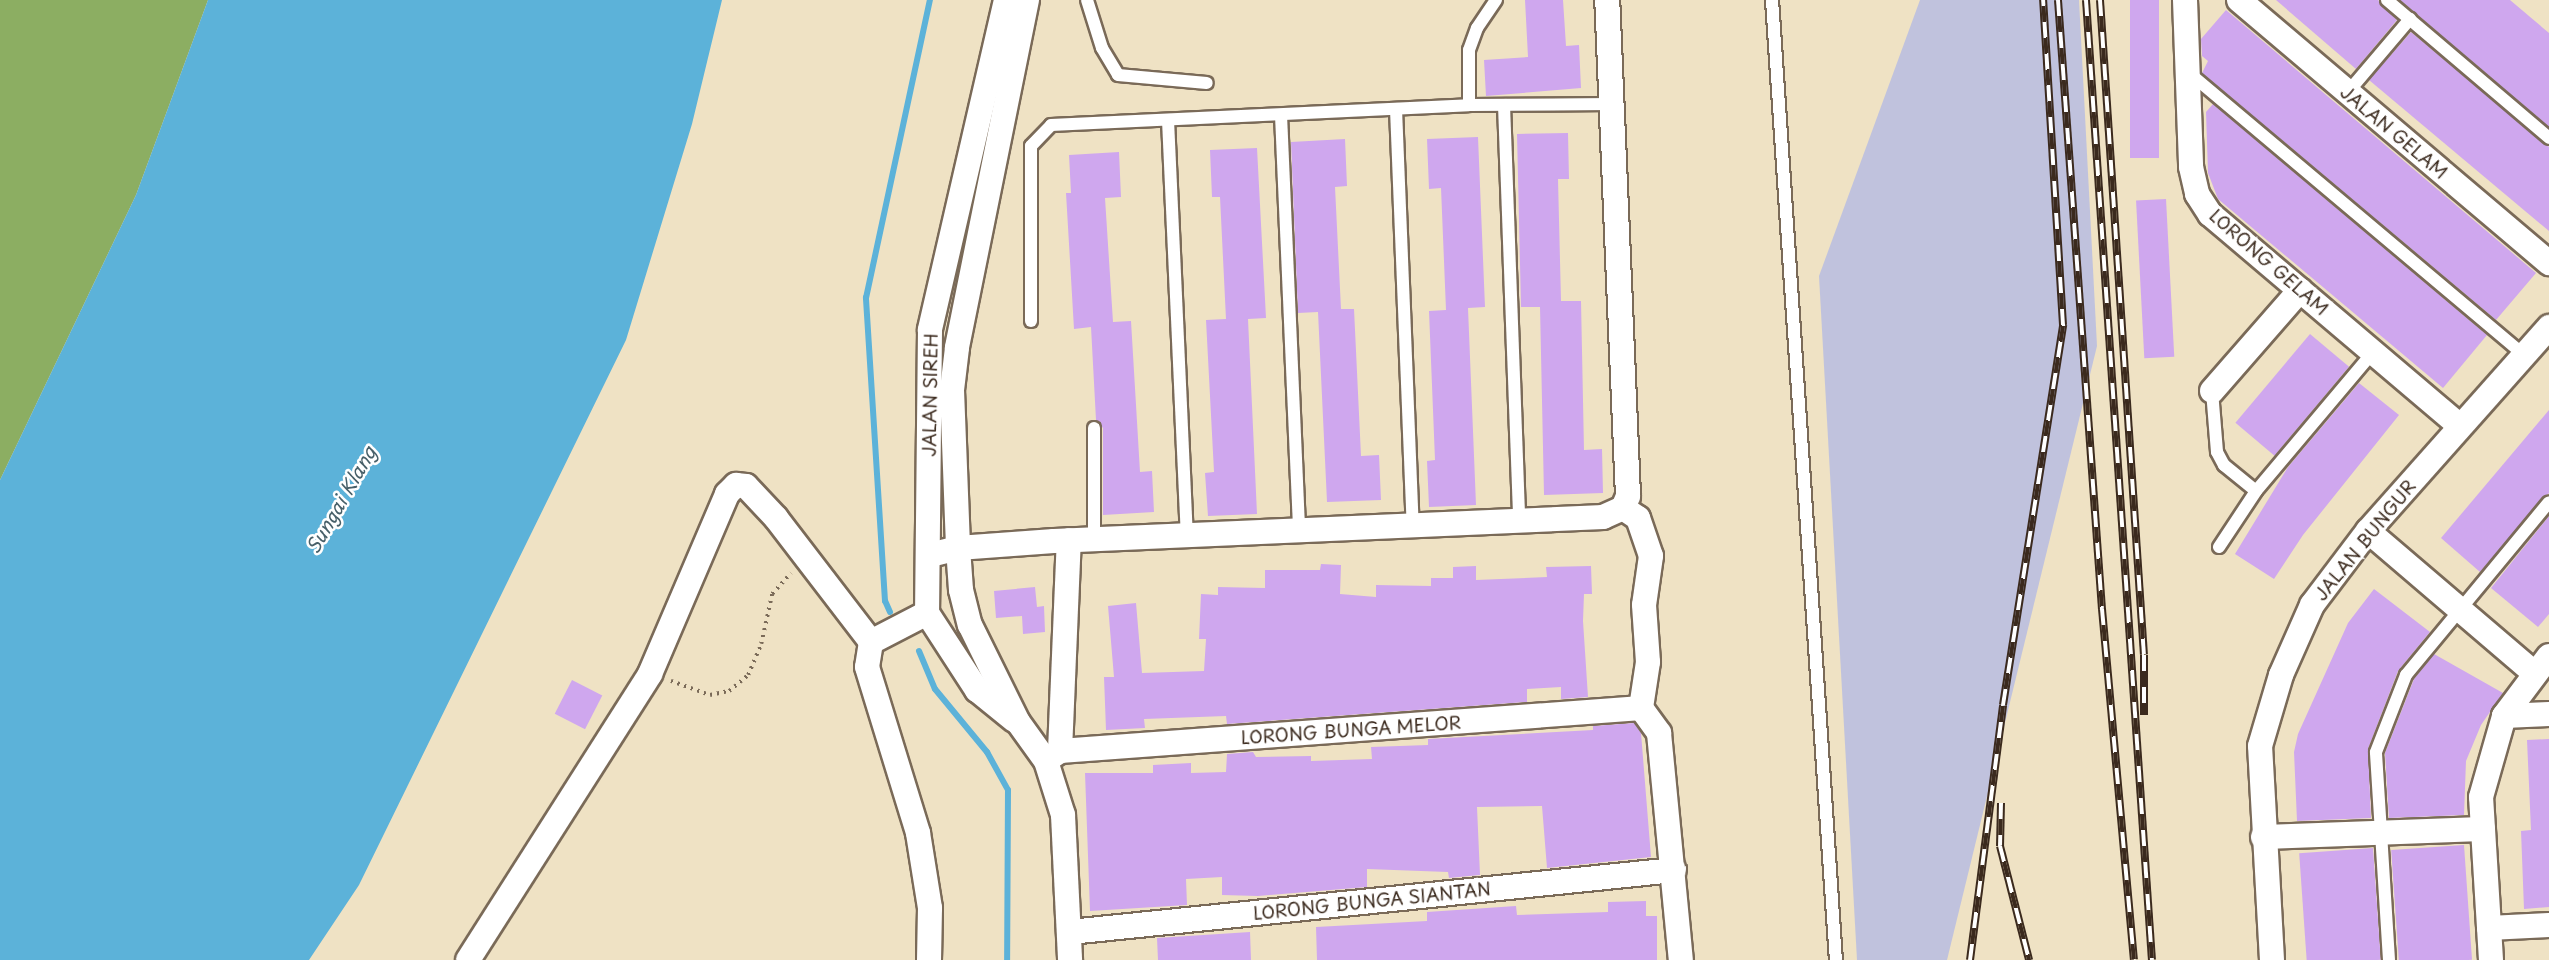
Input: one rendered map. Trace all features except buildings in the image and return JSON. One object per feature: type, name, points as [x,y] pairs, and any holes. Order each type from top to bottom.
[{"type":"street","name":"JALAN SIREH","points":[[1006,0],[930,331],[930,555],[927,613],[977,690],[1018,722],[1053,756],[1063,815],[1070,960]]},
{"type":"street","name":"JALAN SIREH","points":[[1018,722],[970,625],[961,590],[952,390],[957,348],[1027,0]]},
{"type":"street","points":[[930,555],[958,548],[1082,540],[1603,517],[1623,508],[1629,495],[1607,0]]},
{"type":"street","name":"LORONG GELAM","points":[[2185,0],[2191,167],[2197,194],[2210,214],[2460,426]]},
{"type":"street","name":"JALAN GELAM","points":[[2239,0],[2549,264]]},
{"type":"street","points":[[2212,391],[2300,290]]},
{"type":"street","name":"JALAN BUNGUR","points":[[2272,960],[2260,746],[2281,675],[2312,605],[2368,531],[2549,327]]},
{"type":"street","points":[[468,960],[650,674],[727,494],[736,485],[746,486],[809,561],[871,642],[867,667],[892,739],[918,833],[930,908],[929,960]]},
{"type":"street","points":[[1623,508],[1638,518],[1651,556],[1644,605],[1648,662],[1641,708],[1659,733],[1681,960]]},
{"type":"street","points":[[2368,531],[2459,608],[2542,664],[2504,716],[2481,797],[2491,960]]},
{"type":"street","points":[[1053,756],[1082,540]]},
{"type":"street","points":[[871,642],[927,613]]},
{"type":"street","name":"LORONG BUNGA MELOR","points":[[1053,756],[1641,708]]},
{"type":"street","points":[[2504,716],[2549,714]]},
{"type":"street","points":[[2263,837],[2483,829]]},
{"type":"street","name":"LORONG BUNGA SIANTAN","points":[[1070,932],[1674,870]]},
{"type":"street","points":[[2489,928],[2549,925]]},
{"type":"lane","points":[[1087,0],[1102,48],[1118,75],[1207,83]]},
{"type":"lane","points":[[1469,105],[1469,50],[1476,28],[1496,0]]},
{"type":"lane","points":[[1772,0],[1836,960]]},
{"type":"lane","points":[[2387,0],[2549,138]]},
{"type":"lane","points":[[2348,92],[2410,19]]},
{"type":"lane","points":[[2188,72],[2524,355]]},
{"type":"lane","points":[[1031,321],[1031,146],[1051,125],[1469,105],[1612,104]]},
{"type":"lane","points":[[1504,105],[1519,520]]},
{"type":"lane","points":[[1396,109],[1413,525]]},
{"type":"lane","points":[[1281,115],[1299,530]]},
{"type":"lane","points":[[1168,120],[1187,535]]},
{"type":"lane","points":[[2219,547],[2256,491],[2373,352]]},
{"type":"lane","points":[[2212,391],[2217,452],[2224,465],[2256,491]]},
{"type":"lane","points":[[1082,540],[1094,428]]},
{"type":"lane","points":[[2389,960],[2376,752],[2406,675],[2549,502]]},
{"type":"path","points":[[650,674],[710,695],[729,691],[748,675],[761,644],[772,594],[789,574],[809,561]]},
{"type":"shaded area","points":[[1920,0],[2079,0],[2097,346],[1947,960],[1857,960],[1819,276]]},
{"type":"green space","points":[[0,0],[208,0],[136,195],[0,480]]},
{"type":"water","name":"Sungai Klang","points":[[208,0],[722,0],[692,124],[626,340],[359,885],[309,960],[0,960],[0,480],[136,195]]},
{"type":"waterway","points":[[890,612],[885,601],[866,298],[930,0]]},
{"type":"waterway","points":[[919,651],[935,689],[987,752],[1008,790],[1007,960]]},
{"type":"railway","points":[[1970,960],[2003,705],[2063,325],[2043,0]]},
{"type":"railway","points":[[2058,0],[2102,609],[2134,960]]},
{"type":"railway","points":[[2086,0],[2152,960]]},
{"type":"railway","points":[[2100,0],[2144,655],[2144,715]]},
{"type":"railway","points":[[2001,803],[2000,846],[2029,960]]}]
